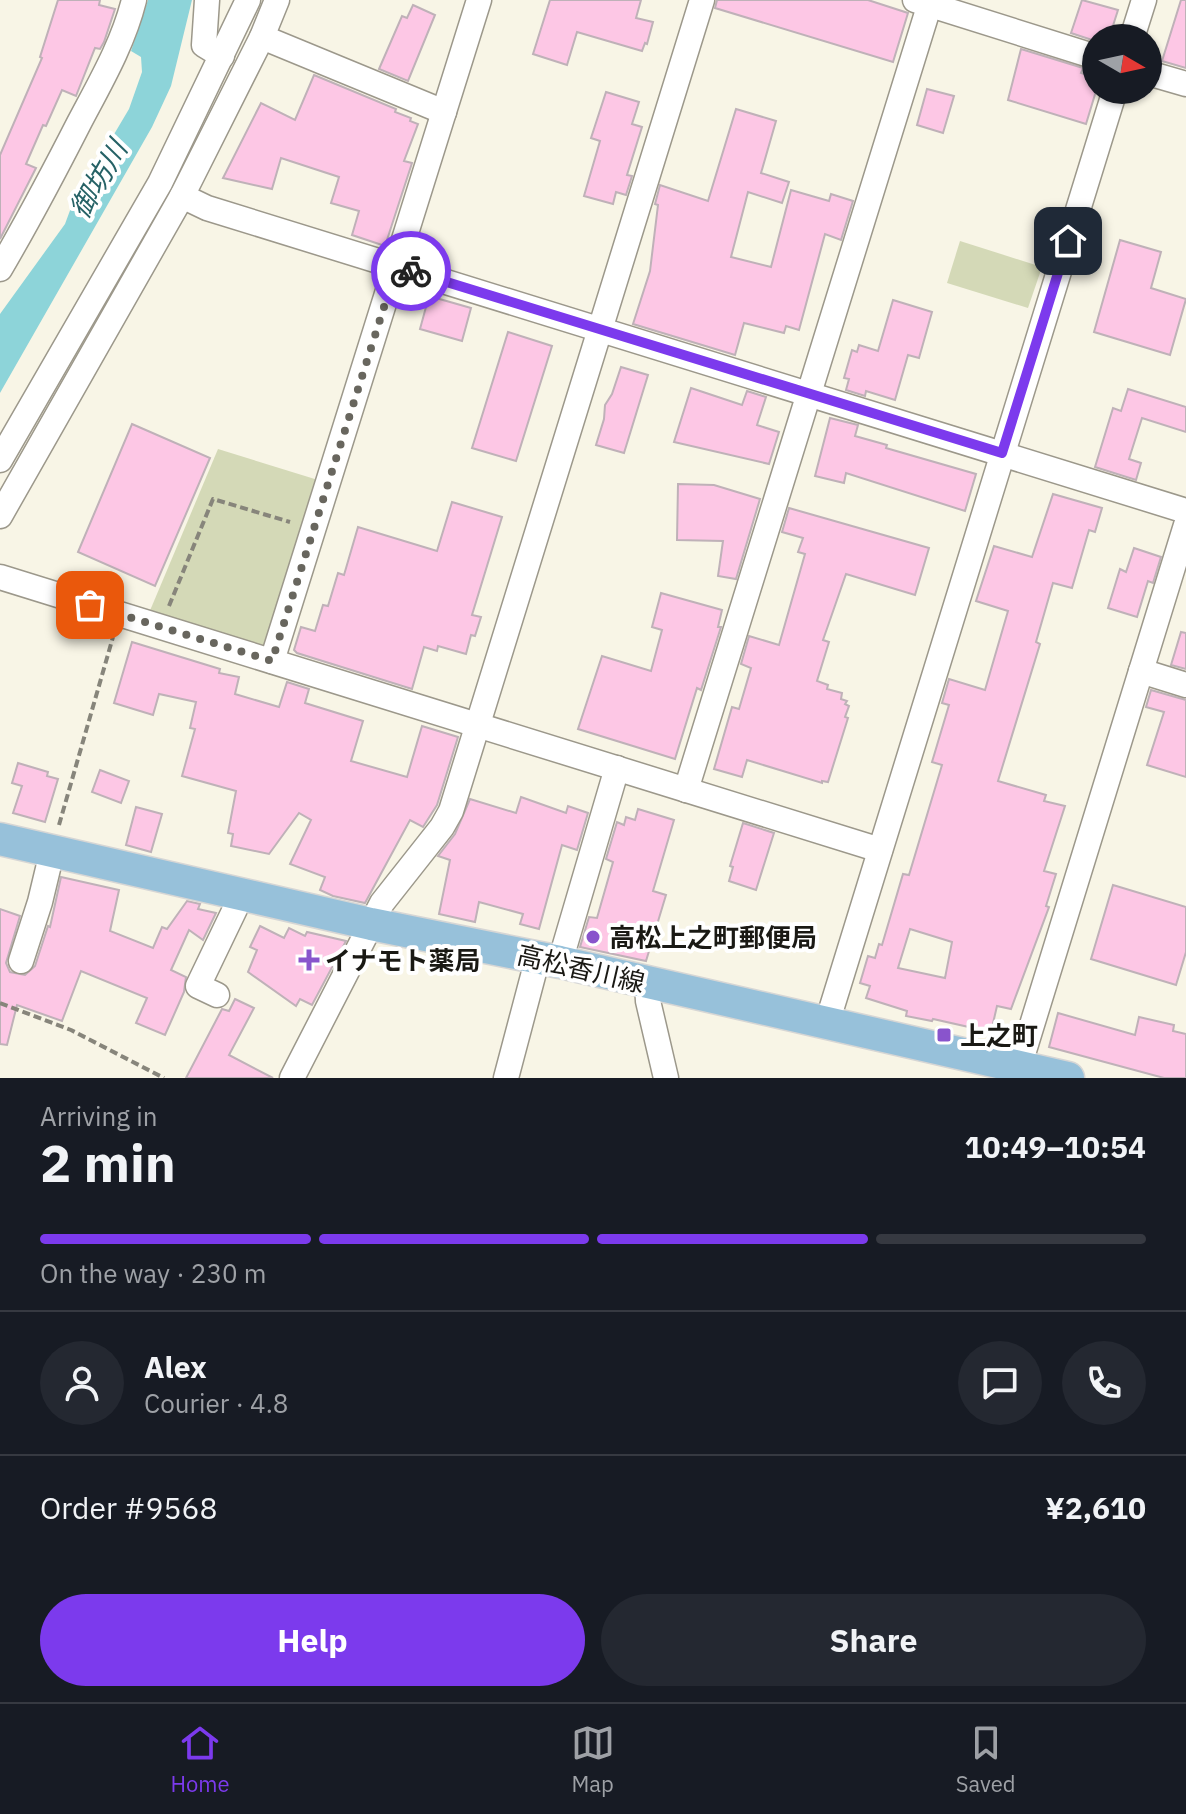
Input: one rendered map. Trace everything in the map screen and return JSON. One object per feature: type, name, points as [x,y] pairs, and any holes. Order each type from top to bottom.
[{"type":"main road","name":"高松香川線","points":[[0,839],[54,845],[239,894],[549,960],[1068,1078]]},
{"type":"street","points":[[0,269],[112,60],[128,24],[134,0]]},
{"type":"street","points":[[207,0],[204,45],[222,56]]},
{"type":"street","points":[[0,460],[160,183],[248,0]]},
{"type":"street","points":[[0,516],[182,196],[262,37],[277,0]]},
{"type":"street","points":[[272,661],[479,0]]},
{"type":"street","points":[[292,1078],[382,903],[447,819],[702,0]]},
{"type":"street","points":[[1136,24],[1144,0]]},
{"type":"street","points":[[686,790],[809,394],[925,2],[1082,52]]},
{"type":"street","points":[[262,37],[444,112]]},
{"type":"street","points":[[1162,77],[1186,84]]},
{"type":"street","points":[[832,1025],[831,1010],[1111,104]]},
{"type":"street","points":[[182,196],[207,208],[1186,511]]},
{"type":"street","points":[[1019,1067],[1186,525]]},
{"type":"street","points":[[0,577],[880,850]]},
{"type":"street","points":[[1141,671],[1186,685]]},
{"type":"street","points":[[506,1078],[617,768]]},
{"type":"street","points":[[21,961],[54,845]]},
{"type":"street","points":[[217,995],[198,986],[235,909],[239,894]]},
{"type":"street","points":[[647,983],[648,1001],[666,1078]]},
{"type":"path","points":[[161,626],[213,499],[314,530]]},
{"type":"path","points":[[54,845],[120,614]]},
{"type":"path","points":[[0,1003],[71,1030],[164,1078]]},
{"type":"green space","points":[[960,241],[1042,267],[1028,308],[947,283]]},
{"type":"green space","points":[[218,449],[318,480],[269,640],[260,647],[149,613]]},
{"type":"water","name":"御坊川","points":[[148,0],[192,0],[171,86],[152,127],[0,393],[0,314],[65,224],[72,205],[129,109],[142,72],[141,57],[131,51]]},
{"type":"building","points":[[58,0],[100,0],[99,5],[115,9],[104,42],[100,49],[95,48],[76,96],[62,90],[46,126],[43,125],[26,164],[36,168],[0,239],[0,155],[42,58]]},
{"type":"building","points":[[550,0],[641,0],[636,18],[653,22],[647,44],[642,51],[577,32],[567,65],[533,54]]},
{"type":"building","points":[[717,0],[868,0],[908,13],[893,62],[715,8]]},
{"type":"building","points":[[1082,0],[1118,10],[1114,24],[1082,24],[1082,37],[1071,33]]},
{"type":"building","points":[[1181,0],[1186,0],[1186,68],[1162,61]]},
{"type":"building","points":[[413,5],[435,15],[408,81],[379,69],[402,16],[407,18]]},
{"type":"building","points":[[1021,49],[1082,68],[1082,104],[1092,104],[1086,124],[1008,100]]},
{"type":"building","points":[[314,75],[396,109],[395,112],[418,124],[404,161],[412,163],[385,246],[352,235],[359,211],[331,203],[339,177],[281,158],[272,189],[223,178],[261,103],[295,120]]},
{"type":"building","points":[[927,89],[954,96],[943,133],[917,125]]},
{"type":"building","points":[[606,92],[639,102],[632,124],[642,127],[627,175],[632,176],[626,195],[616,192],[613,204],[584,196],[600,141],[591,138]]},
{"type":"building","points":[[736,109],[776,121],[761,173],[789,182],[782,203],[748,192],[731,257],[771,267],[791,190],[829,201],[831,194],[853,201],[841,240],[825,234],[799,330],[786,326],[784,333],[744,323],[735,355],[633,324],[650,271],[658,205],[655,204],[660,185],[708,201]]},
{"type":"building","points":[[1120,240],[1161,252],[1151,288],[1186,299],[1170,355],[1094,332]]},
{"type":"building","points":[[429,296],[471,308],[462,341],[420,329]]},
{"type":"building","points":[[893,300],[932,312],[919,358],[908,355],[895,400],[866,391],[865,396],[846,390],[849,379],[844,378],[852,350],[857,352],[859,345],[878,351]]},
{"type":"building","points":[[508,332],[552,346],[516,461],[472,448]]},
{"type":"building","points":[[621,367],[648,375],[624,453],[596,445],[605,405]]},
{"type":"building","points":[[691,388],[742,405],[747,391],[766,397],[757,425],[779,432],[769,464],[674,442]]},
{"type":"building","points":[[1128,389],[1186,407],[1186,432],[1142,418],[1129,459],[1141,463],[1136,480],[1095,467],[1113,408],[1121,411]]},
{"type":"building","points":[[830,418],[858,425],[855,436],[887,445],[886,448],[976,474],[965,511],[846,473],[844,483],[815,476]]},
{"type":"building","points":[[132,424],[210,458],[155,586],[78,552]]},
{"type":"building","points":[[678,484],[714,485],[760,499],[736,579],[718,576],[723,541],[677,540]]},
{"type":"building","points":[[1053,494],[1102,508],[1095,532],[1089,530],[1072,588],[1053,583],[1036,642],[1040,644],[998,781],[1046,795],[1044,801],[1065,806],[1044,871],[1056,874],[1046,906],[1049,907],[1011,1009],[997,1006],[991,1032],[906,1016],[907,1011],[866,998],[870,986],[860,983],[868,956],[875,958],[879,944],[882,945],[903,874],[909,875],[942,765],[932,762],[949,705],[942,703],[949,679],[985,690],[1008,611],[976,601],[994,546],[1032,557]],"holes":[[[910,929],[952,942],[945,978],[898,968]]]},
{"type":"building","points":[[452,502],[502,517],[472,615],[481,617],[475,636],[471,635],[466,654],[438,646],[437,651],[424,647],[412,689],[294,650],[301,627],[315,631],[323,605],[328,606],[338,573],[344,575],[358,527],[437,551]]},
{"type":"building","points":[[789,508],[929,548],[915,595],[846,574],[823,640],[829,642],[817,681],[828,685],[827,689],[842,693],[841,699],[847,701],[845,704],[849,706],[845,717],[848,718],[828,782],[822,783],[747,760],[742,777],[714,769],[732,707],[739,709],[751,668],[741,664],[749,636],[779,645],[805,554],[798,552],[803,538],[782,532]]},
{"type":"building","points":[[1134,548],[1161,557],[1153,583],[1148,581],[1137,617],[1108,608],[1120,569],[1126,572]]},
{"type":"building","points":[[661,593],[722,610],[718,627],[721,627],[701,690],[697,688],[675,759],[578,729],[602,656],[651,671],[662,630],[652,627]]},
{"type":"building","points":[[1181,632],[1186,633],[1186,669],[1171,665]]},
{"type":"building","points":[[132,642],[220,669],[219,673],[239,677],[235,694],[279,707],[287,682],[309,689],[305,703],[363,721],[351,761],[407,777],[422,726],[458,737],[437,805],[423,827],[410,820],[365,903],[320,890],[325,877],[290,864],[311,820],[299,813],[269,854],[231,846],[233,834],[228,833],[236,791],[182,776],[195,729],[190,728],[196,702],[159,694],[153,715],[114,703]]},
{"type":"building","points":[[1151,690],[1186,700],[1186,777],[1147,765],[1164,712],[1146,707]]},
{"type":"building","points":[[18,763],[48,772],[47,776],[58,779],[45,822],[13,813],[22,786],[12,783]]},
{"type":"building","points":[[100,770],[129,781],[121,803],[92,792]]},
{"type":"building","points":[[521,797],[566,813],[568,806],[588,813],[577,850],[562,845],[539,929],[520,924],[523,914],[479,902],[475,922],[439,914],[450,860],[438,856],[455,834],[470,799],[516,813]]},
{"type":"building","points":[[136,807],[162,814],[151,852],[126,845]]},
{"type":"building","points":[[638,809],[674,820],[653,891],[666,895],[646,961],[580,947],[589,917],[597,918],[613,862],[606,859],[617,822],[624,825],[626,817],[635,820]]},
{"type":"building","points":[[743,823],[774,833],[756,890],[729,881],[733,867],[730,866]]},
{"type":"building","points":[[61,877],[119,890],[110,931],[153,948],[162,927],[167,929],[187,901],[200,904],[198,909],[216,913],[203,940],[189,930],[171,970],[186,977],[184,992],[165,1035],[136,1023],[147,998],[81,971],[62,1021],[17,1005],[7,1045],[0,1044],[0,909],[20,916],[6,963],[10,972],[25,975],[35,966],[50,927]]},
{"type":"building","points":[[1113,885],[1186,907],[1186,952],[1176,985],[1091,959]]},
{"type":"building","points":[[260,926],[284,938],[289,928],[305,936],[307,932],[346,941],[312,1005],[300,999],[296,1006],[248,972],[257,950],[250,947]]},
{"type":"building","points":[[235,999],[254,1008],[229,1055],[273,1078],[186,1078],[222,1009],[229,1011]]},
{"type":"building","points":[[1058,1013],[1135,1035],[1139,1017],[1174,1025],[1173,1031],[1186,1034],[1186,1078],[1164,1078],[1049,1047]]},
{"type":"way so far","points":[[90,605],[272,661],[397,266],[411,271]]},
{"type":"place","name":"高松上之町郵便局","points":[[593,937]]},
{"type":"place","name":"イナモト薬局","points":[[309,960]]},
{"type":"place","name":"上之町","points":[[944,1035]]},
{"type":"route","points":[[411,271],[1002,453],[1068,241]]}]
